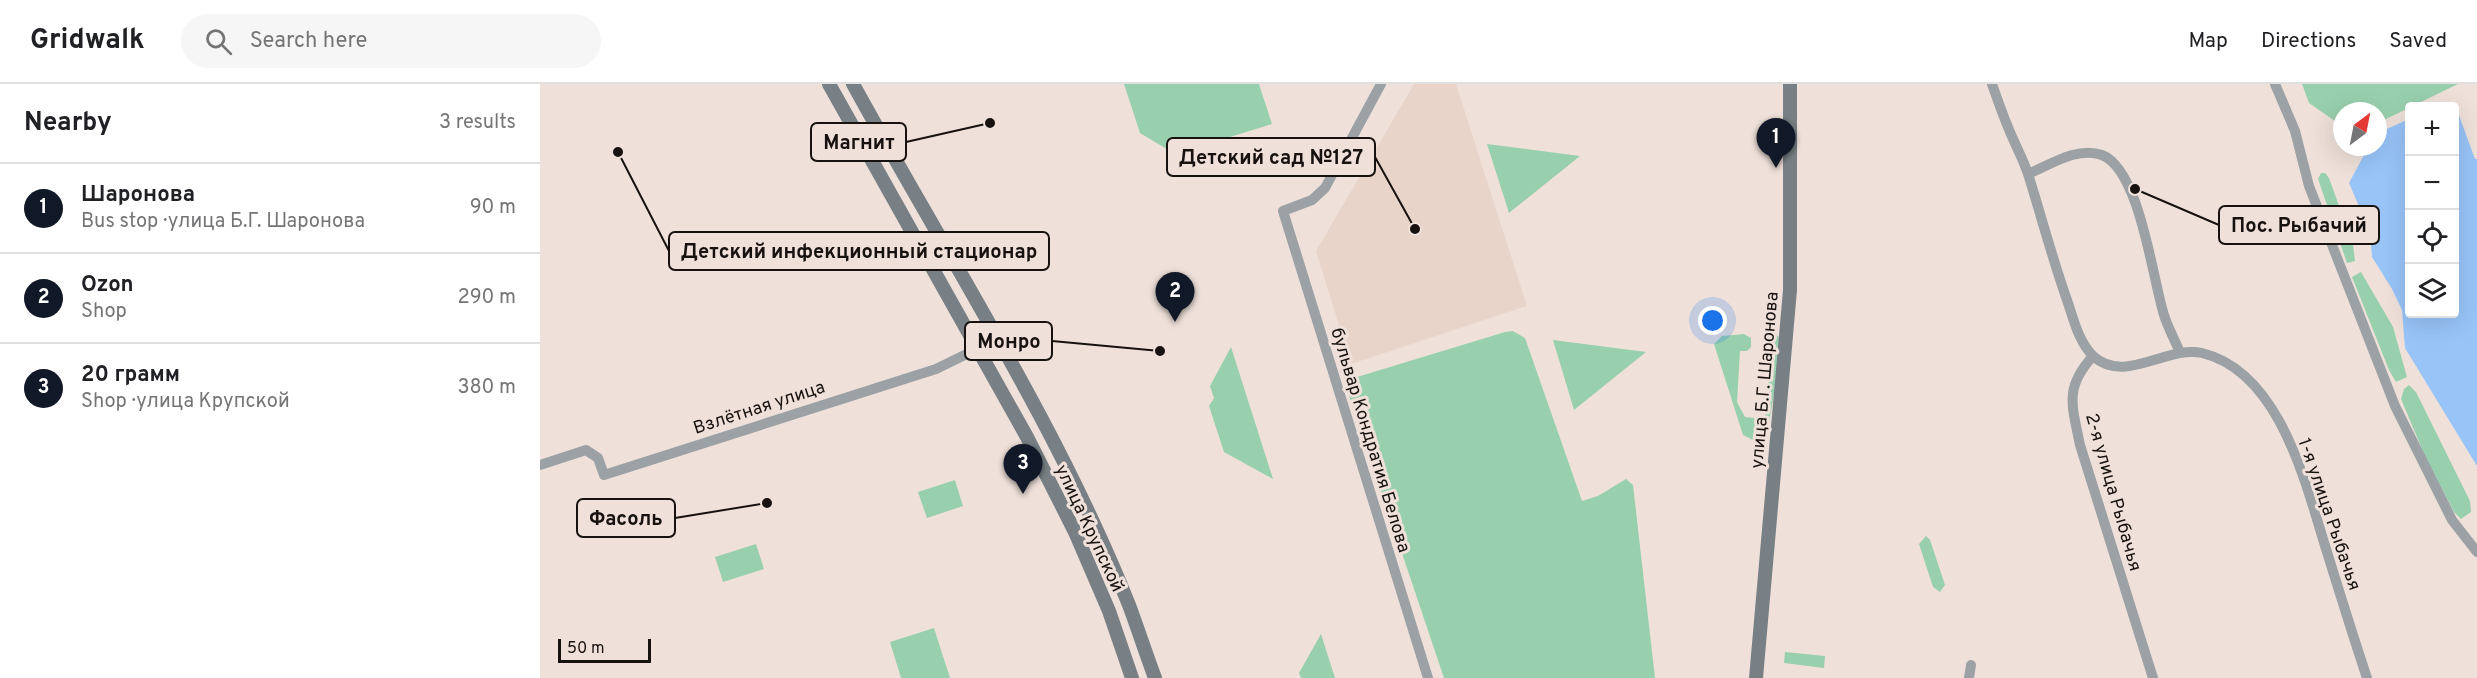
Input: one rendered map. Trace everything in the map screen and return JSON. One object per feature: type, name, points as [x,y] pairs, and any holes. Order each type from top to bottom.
[{"type":"main road","name":"улица Крупской","points":[[829,84],[1027,437],[1075,532],[1109,611],[1132,678]]},
{"type":"main road","name":"улица Крупской","points":[[853,84],[1045,426],[1129,605],[1155,678]]},
{"type":"main road","name":"улица Б.Г. Шаронова","points":[[1756,678],[1790,290],[1790,84]]},
{"type":"street","name":"бульвар Кондратия Белова","points":[[1381,84],[1325,188],[1312,200],[1283,211],[1428,678]]},
{"type":"street","points":[[1992,84],[2028,174],[2053,262],[2077,330],[2093,356]]},
{"type":"street","points":[[2275,84],[2295,131],[2308,186],[2395,406],[2452,520],[2477,552]]},
{"type":"street","points":[[2028,174],[2079,153],[2102,155],[2116,165],[2128,182],[2136,202],[2164,316],[2180,353]]},
{"type":"street","name":"Взлётная улица","points":[[540,465],[586,450],[598,458],[604,475],[936,369],[997,337]]},
{"type":"street","name":"1-я улица Рыбачья","points":[[2093,356],[2113,366],[2134,365],[2180,353],[2199,352],[2237,369],[2258,390],[2286,435],[2304,477],[2367,678]]},
{"type":"street","name":"2-я улица Рыбачья","points":[[2093,356],[2080,370],[2073,387],[2073,410],[2080,445],[2153,678]]},
{"type":"street","points":[[1969,678],[1971,664]]},
{"type":"shaded area","points":[[1414,84],[1456,84],[1527,306],[1351,364],[1316,251]]},
{"type":"green space","points":[[1124,84],[1259,84],[1272,124],[1175,154],[1140,133]]},
{"type":"green space","points":[[2302,84],[2458,84],[2421,102],[2405,102],[2405,110],[2387,119],[2387,102],[2333,102],[2333,120],[2309,103]]},
{"type":"green space","points":[[1487,144],[1580,156],[1509,213]]},
{"type":"green space","points":[[2321,173],[2325,173],[2329,178],[2353,245],[2355,261],[2347,263],[2318,179]]},
{"type":"green space","points":[[2361,272],[2393,327],[2407,377],[2396,382],[2389,370],[2352,277]]},
{"type":"green space","points":[[1513,331],[1525,338],[1582,501],[1598,496],[1626,479],[1633,485],[1655,678],[1444,678],[1344,381]]},
{"type":"green space","points":[[1772,331],[1780,338],[1774,394],[1767,434],[1765,439],[1757,442],[1743,435],[1714,344],[1722,336],[1744,334],[1751,338],[1751,347],[1747,351],[1740,351],[1737,402],[1745,417],[1765,419],[1771,353],[1765,353],[1763,342],[1767,332]]},
{"type":"green space","points":[[1553,340],[1646,352],[1574,410]]},
{"type":"green space","points":[[1231,347],[1273,479],[1224,452],[1209,406],[1214,398],[1210,386]]},
{"type":"green space","points":[[2409,385],[2416,392],[2470,501],[2471,512],[2461,519],[2454,512],[2425,456],[2401,399],[2404,389]]},
{"type":"green space","points":[[955,480],[963,506],[927,518],[918,492]]},
{"type":"green space","points":[[1926,536],[1930,540],[1945,585],[1940,592],[1933,587],[1919,544]]},
{"type":"green space","points":[[756,544],[764,569],[723,582],[715,557]]},
{"type":"green space","points":[[934,628],[950,678],[901,678],[890,642]]},
{"type":"green space","points":[[1321,634],[1335,678],[1301,678],[1299,673]]},
{"type":"green space","points":[[1785,652],[1825,656],[1824,668],[1784,663]]},
{"type":"water","points":[[2459,115],[2475,159],[2477,159],[2477,466],[2405,348],[2402,310],[2372,257],[2370,232],[2349,183],[2363,156],[2387,156],[2387,129],[2405,121],[2405,318],[2459,318]]},
{"type":"place","name":"Магнит","points":[[990,123]]},
{"type":"place","name":"Детский инфекционный стационар","points":[[618,152]]},
{"type":"place","name":"Шаронова","points":[[1776,168]]},
{"type":"place","name":"Пос. Рыбачий","points":[[2135,189]]},
{"type":"place","name":"Детский сад №127","points":[[1415,229]]},
{"type":"place","name":"Ozon","points":[[1175,322]]},
{"type":"place","name":"Монро","points":[[1160,351]]},
{"type":"place","name":"20 грамм","points":[[1023,494]]},
{"type":"place","name":"Фасоль","points":[[767,503]]}]
